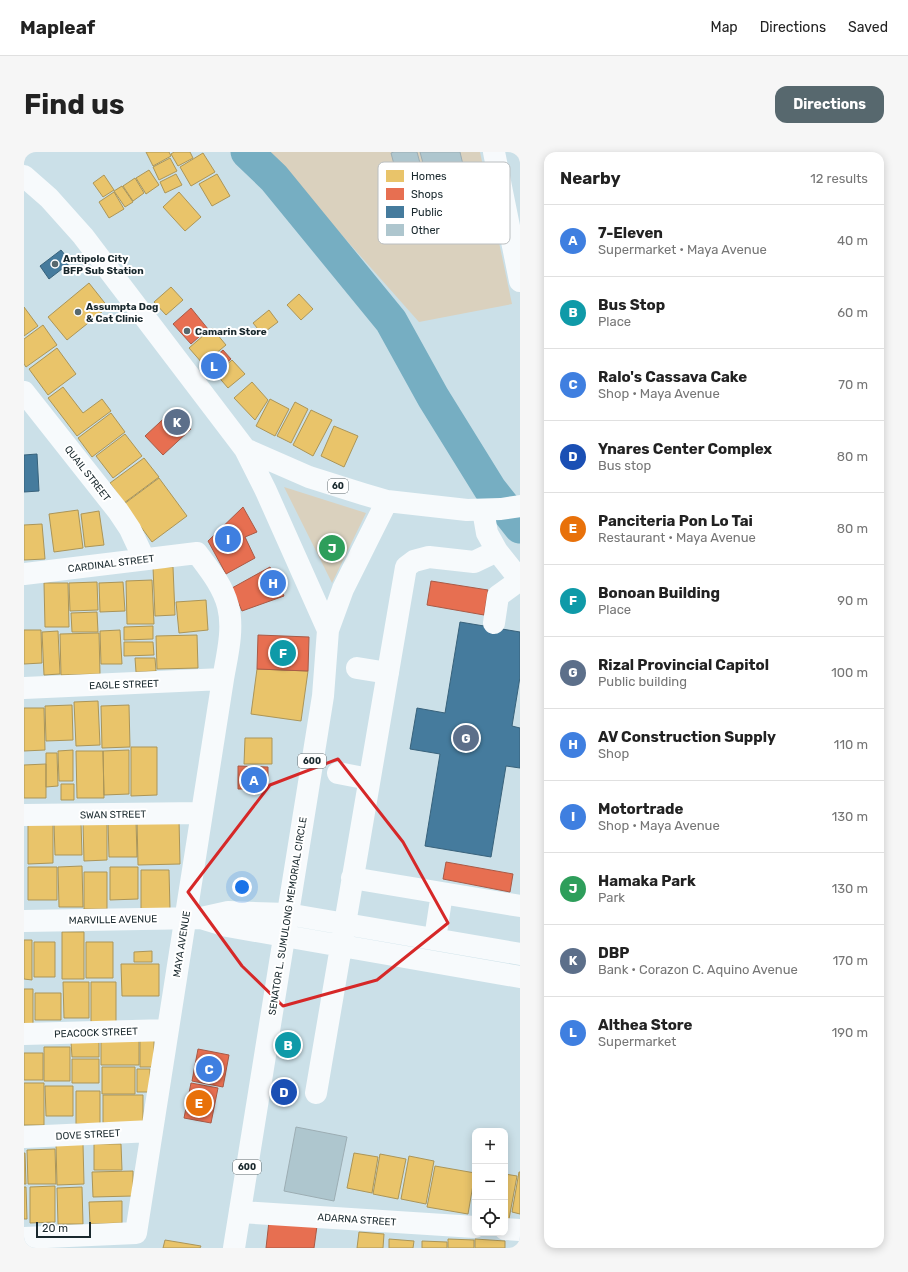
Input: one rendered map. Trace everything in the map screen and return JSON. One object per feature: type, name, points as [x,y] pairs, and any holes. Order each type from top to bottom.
[{"type":"street","points":[[494,152],[496,162]]},
{"type":"street","name":"60","points":[[24,176],[49,198],[83,236],[245,449],[309,477],[387,500],[467,510],[502,508]]},
{"type":"street","points":[[510,231],[520,281]]},
{"type":"street","name":"QUAIL STREET","points":[[24,392],[118,511],[130,529],[144,559]]},
{"type":"street","name":"SENATOR L. SUMULONG MEMORIAL CIRCLE","points":[[245,449],[266,491],[328,630]]},
{"type":"street","name":"SENATOR L. SUMULONG MEMORIAL CIRCLE","points":[[234,1248],[283,936],[323,696],[328,630],[343,589],[387,500]]},
{"type":"street","points":[[494,623],[498,596],[520,580],[497,551],[487,533],[502,508]]},
{"type":"street","points":[[316,1093],[340,945],[406,568],[414,561],[429,557],[474,562],[497,551]]},
{"type":"street","name":"CARDINAL STREET","points":[[24,574],[197,553]]},
{"type":"street","name":"MAYA AVENUE","points":[[24,1238],[136,1233],[168,1030],[194,918],[202,813],[230,635],[229,606],[219,583],[197,553]]},
{"type":"street","points":[[357,668],[388,673]]},
{"type":"street","name":"EAGLE STREET","points":[[24,688],[224,679]]},
{"type":"street","points":[[338,772],[369,779]]},
{"type":"street","name":"SWAN STREET","points":[[24,815],[202,813]]},
{"type":"street","points":[[352,878],[520,906]]},
{"type":"street","points":[[442,893],[445,941],[451,965]]},
{"type":"street","name":"MARVILLE AVENUE","points":[[24,921],[194,918],[228,912],[287,914],[520,954]]},
{"type":"street","name":"MARVILLE AVENUE","points":[[194,918],[227,926],[520,977]]},
{"type":"street","name":"PEACOCK STREET","points":[[24,1034],[168,1030]]},
{"type":"street","name":"DOVE STREET","points":[[24,1137],[152,1131]]},
{"type":"street","name":"ADARNA STREET","points":[[240,1212],[472,1227]]},
{"type":"street","points":[[508,1229],[520,1230]]},
{"type":"highlighted area","points":[[338,759],[403,842],[448,923],[377,980],[283,1006],[242,966],[188,892],[270,785]]},
{"type":"shaded area","points":[[268,152],[480,152],[482,162],[378,162],[378,244],[499,244],[512,304],[419,322]]},
{"type":"shaded area","points":[[284,487],[366,513],[332,583]]},
{"type":"building: Homes","points":[[146,152],[169,152],[171,156],[153,166]]},
{"type":"building: Homes","points":[[174,152],[190,152],[193,158],[178,166],[171,154]]},
{"type":"building: Homes","points":[[203,153],[215,172],[191,186],[180,167]]},
{"type":"building: Homes","points":[[170,158],[177,171],[159,180],[153,167]]},
{"type":"building: Homes","points":[[149,170],[159,185],[146,194],[136,178]]},
{"type":"building: Homes","points":[[176,174],[182,185],[165,193],[160,182]]},
{"type":"building: Homes","points":[[217,174],[230,196],[212,206],[199,184]]},
{"type":"building: Homes","points":[[104,175],[114,190],[103,197],[93,183]]},
{"type":"building: Homes","points":[[135,178],[144,193],[133,201],[123,186]]},
{"type":"building: Homes","points":[[122,186],[133,202],[125,207],[114,191]]},
{"type":"building: Homes","points":[[114,192],[124,209],[109,218],[99,202]]},
{"type":"building: Homes","points":[[179,192],[201,217],[185,231],[163,207]]},
{"type":"building: Homes","name":"Assumpta Dog & Cat Clinic","points":[[89,283],[108,307],[67,340],[48,317]]},
{"type":"building: Homes","points":[[171,287],[183,300],[166,315],[154,302]]},
{"type":"building: Homes","points":[[299,294],[313,309],[301,320],[287,305]]},
{"type":"building: Homes","points":[[24,307],[38,326],[24,336]]},
{"type":"building: Homes","points":[[269,310],[278,322],[262,334],[253,323]]},
{"type":"building: Homes","points":[[43,325],[57,345],[26,367],[24,364],[24,339]]},
{"type":"building: Homes","points":[[212,328],[226,345],[203,364],[189,348]]},
{"type":"building: Homes","points":[[57,348],[76,374],[48,395],[29,369]]},
{"type":"building: Homes","points":[[232,360],[245,374],[228,388],[216,374]]},
{"type":"building: Homes","points":[[252,382],[268,400],[255,420],[234,398]]},
{"type":"building: Homes","points":[[63,387],[83,413],[102,399],[111,411],[77,436],[48,398]]},
{"type":"building: Homes","points":[[270,399],[289,409],[275,436],[256,426]]},
{"type":"building: Homes","points":[[295,402],[308,409],[291,443],[277,436]]},
{"type":"building: Homes","points":[[311,410],[332,420],[313,456],[293,445]]},
{"type":"building: Homes","points":[[111,413],[125,432],[92,457],[78,438]]},
{"type":"building: Homes","points":[[334,426],[358,436],[344,467],[321,456]]},
{"type":"building: Homes","points":[[125,434],[142,456],[113,478],[96,456]]},
{"type":"building: Homes","points":[[144,458],[159,477],[124,503],[110,483]]},
{"type":"building: Homes","points":[[159,478],[187,516],[152,542],[124,504]]},
{"type":"building: Homes","points":[[78,510],[83,548],[54,552],[49,514]]},
{"type":"building: Homes","points":[[99,511],[104,545],[85,547],[81,514]]},
{"type":"building: Homes","points":[[42,524],[45,559],[24,560],[24,525]]},
{"type":"building: Homes","points":[[153,567],[173,567],[175,615],[155,616]]},
{"type":"building: Homes","points":[[152,580],[154,624],[127,624],[126,581]]},
{"type":"building: Homes","points":[[97,582],[98,610],[70,611],[69,583]]},
{"type":"building: Homes","points":[[123,582],[125,611],[100,612],[99,583]]},
{"type":"building: Homes","points":[[44,583],[68,583],[69,627],[45,627]]},
{"type":"building: Homes","points":[[206,600],[208,630],[179,633],[176,602]]},
{"type":"building: Homes","points":[[97,612],[98,632],[72,632],[71,613]]},
{"type":"building: Homes","points":[[153,626],[153,639],[124,640],[124,627]]},
{"type":"building: Homes","points":[[24,630],[41,630],[42,663],[24,664]]},
{"type":"building: Homes","points":[[120,630],[122,664],[101,664],[100,631]]},
{"type":"building: Homes","points":[[58,631],[60,674],[44,675],[42,632]]},
{"type":"building: Homes","points":[[99,633],[100,674],[61,675],[60,634]]},
{"type":"building: Homes","points":[[197,635],[198,668],[157,669],[156,636]]},
{"type":"building: Homes","points":[[124,642],[153,642],[154,655],[124,656]]},
{"type":"building: Homes","points":[[135,658],[155,658],[156,671],[136,672]]},
{"type":"building: Homes","points":[[257,669],[308,671],[301,721],[251,714]]},
{"type":"building: Homes","points":[[98,701],[100,745],[76,746],[74,702]]},
{"type":"building: Homes","points":[[72,705],[73,740],[46,741],[45,706]]},
{"type":"building: Homes","points":[[129,705],[130,747],[102,748],[101,706]]},
{"type":"building: Homes","points":[[24,708],[44,708],[45,750],[24,751]]},
{"type":"building: Homes","points":[[245,738],[272,738],[272,764],[244,764]]},
{"type":"building: Homes","points":[[131,747],[157,747],[157,795],[131,796]]},
{"type":"building: Homes","points":[[73,750],[73,781],[59,781],[58,751]]},
{"type":"building: Homes","points":[[129,750],[129,794],[104,795],[103,751]]},
{"type":"building: Homes","points":[[76,751],[103,751],[104,798],[77,798]]},
{"type":"building: Homes","points":[[46,753],[57,753],[58,786],[46,787]]},
{"type":"building: Homes","points":[[46,764],[46,798],[24,798],[24,765]]},
{"type":"building: Homes","points":[[61,784],[74,784],[74,800],[61,800]]},
{"type":"building: Homes","points":[[137,819],[179,819],[180,864],[138,865]]},
{"type":"building: Homes","points":[[108,820],[136,820],[137,857],[109,857]]},
{"type":"building: Homes","points":[[28,821],[53,821],[53,863],[28,864]]},
{"type":"building: Homes","points":[[83,822],[107,822],[107,860],[84,861]]},
{"type":"building: Homes","points":[[54,823],[81,823],[82,855],[55,855]]},
{"type":"building: Homes","points":[[82,866],[83,907],[59,907],[58,867]]},
{"type":"building: Homes","points":[[28,867],[57,867],[57,900],[28,900]]},
{"type":"building: Homes","points":[[110,867],[138,867],[138,899],[110,900]]},
{"type":"building: Homes","points":[[141,870],[169,870],[170,910],[141,911]]},
{"type":"building: Homes","points":[[84,872],[107,872],[107,909],[84,909]]},
{"type":"building: Homes","points":[[62,932],[84,932],[84,979],[62,979]]},
{"type":"building: Homes","points":[[24,940],[32,940],[32,980],[24,979]]},
{"type":"building: Homes","points":[[34,942],[55,942],[55,977],[34,977]]},
{"type":"building: Homes","points":[[86,942],[113,942],[113,978],[86,978]]},
{"type":"building: Homes","points":[[152,951],[152,962],[134,962],[134,952]]},
{"type":"building: Homes","points":[[121,964],[159,964],[159,996],[122,996]]},
{"type":"building: Homes","points":[[63,982],[89,982],[89,1018],[64,1018]]},
{"type":"building: Homes","points":[[91,982],[116,982],[116,1022],[91,1022]]},
{"type":"building: Homes","points":[[24,989],[33,989],[33,1025],[24,1025]]},
{"type":"building: Homes","points":[[35,993],[61,993],[61,1020],[35,1020]]},
{"type":"building: Homes","points":[[101,1040],[139,1040],[139,1065],[101,1065]]},
{"type":"building: Homes","points":[[140,1040],[154,1040],[154,1067],[140,1067]]},
{"type":"building: Homes","points":[[99,1041],[99,1057],[72,1057],[71,1042]]},
{"type":"building: Homes","points":[[44,1047],[70,1047],[70,1081],[44,1081]]},
{"type":"building: Homes","points":[[24,1053],[43,1053],[43,1080],[24,1080]]},
{"type":"building: Homes","points":[[72,1059],[99,1059],[99,1083],[72,1083]]},
{"type":"building: Homes","points":[[102,1067],[135,1067],[135,1094],[102,1094]]},
{"type":"building: Homes","points":[[137,1069],[150,1069],[150,1092],[137,1092]]},
{"type":"building: Homes","points":[[24,1083],[44,1083],[44,1125],[24,1125]]},
{"type":"building: Homes","points":[[45,1086],[73,1086],[73,1116],[46,1116]]},
{"type":"building: Homes","points":[[76,1091],[100,1091],[100,1124],[76,1124]]},
{"type":"building: Homes","points":[[103,1095],[143,1095],[143,1123],[103,1123]]},
{"type":"building: Homes","points":[[56,1144],[83,1144],[84,1184],[57,1185]]},
{"type":"building: Homes","points":[[94,1144],[121,1144],[122,1170],[94,1170]]},
{"type":"building: Homes","points":[[55,1149],[56,1184],[28,1184],[27,1150]]},
{"type":"building: Homes","points":[[25,1153],[26,1184],[24,1184]]},
{"type":"building: Homes","points":[[354,1153],[378,1157],[372,1193],[347,1188]]},
{"type":"building: Homes","points":[[380,1154],[406,1159],[398,1199],[373,1194]]},
{"type":"building: Homes","points":[[409,1156],[434,1161],[426,1204],[401,1199]]},
{"type":"building: Homes","points":[[435,1166],[472,1172],[472,1191],[468,1214],[427,1207]]},
{"type":"building: Homes","points":[[133,1171],[133,1196],[93,1197],[92,1172]]},
{"type":"building: Homes","points":[[520,1172],[520,1214],[512,1212]]},
{"type":"building: Homes","points":[[508,1174],[517,1176],[508,1219]]},
{"type":"building: Homes","points":[[55,1186],[55,1222],[30,1223],[30,1187]]},
{"type":"building: Homes","points":[[24,1187],[26,1187],[27,1219],[24,1219]]},
{"type":"building: Homes","points":[[82,1187],[83,1224],[58,1224],[57,1188]]},
{"type":"building: Homes","points":[[122,1201],[122,1223],[90,1224],[89,1202]]},
{"type":"building: Homes","points":[[359,1232],[384,1234],[383,1248],[357,1248]]},
{"type":"building: Homes","points":[[389,1239],[414,1241],[413,1248],[389,1248]]},
{"type":"building: Homes","points":[[448,1239],[474,1240],[474,1248],[448,1248]]},
{"type":"building: Homes","points":[[475,1239],[505,1241],[505,1248],[475,1248]]},
{"type":"building: Homes","points":[[165,1240],[201,1246],[200,1248],[163,1248]]},
{"type":"building: Homes","points":[[422,1241],[447,1242],[447,1248],[422,1248]]},
{"type":"building: Shops","points":[[191,308],[208,329],[191,344],[173,324]]},
{"type":"building: Shops","points":[[223,350],[231,359],[214,373],[206,365]]},
{"type":"building: Shops","points":[[173,410],[191,429],[163,455],[145,436]]},
{"type":"building: Shops","points":[[243,507],[257,532],[245,537],[255,558],[226,574],[208,541]]},
{"type":"building: Shops","points":[[270,567],[284,596],[242,611],[232,588]]},
{"type":"building: Shops","points":[[431,581],[488,590],[484,615],[427,605]]},
{"type":"building: Shops","points":[[258,635],[309,637],[308,671],[257,669]]},
{"type":"building: Shops","points":[[238,766],[268,767],[268,789],[238,789]]},
{"type":"building: Shops","points":[[446,862],[513,874],[510,892],[443,879]]},
{"type":"building: Shops","points":[[198,1049],[229,1055],[223,1087],[192,1081]]},
{"type":"building: Shops","points":[[191,1083],[218,1088],[211,1123],[184,1118]]},
{"type":"building: Shops","points":[[269,1221],[317,1226],[314,1248],[266,1248]]},
{"type":"building: Public","name":"Antipolo City BFP Sub Station","points":[[61,250],[71,262],[49,279],[40,266]]},
{"type":"building: Public","points":[[37,454],[39,491],[24,492],[24,455]]},
{"type":"building: Public","points":[[460,622],[520,632],[520,677],[512,726],[520,728],[520,768],[506,766],[491,857],[425,846],[440,754],[410,749],[417,708],[445,713]]},
{"type":"building: Other","points":[[417,152],[420,162],[393,162],[391,153]]},
{"type":"building: Other","points":[[420,152],[460,152],[462,162],[423,162]]},
{"type":"building: Other","points":[[286,1036],[294,1038],[291,1055],[283,1053]]},
{"type":"building: Other","points":[[296,1127],[347,1137],[334,1201],[284,1191]]},
{"type":"waterway","points":[[247,152],[274,178],[391,321],[433,397],[490,489],[520,527]]},
{"type":"place","name":"Antipolo City BFP Sub Station","points":[[55,264]]},
{"type":"place","name":"Assumpta Dog & Cat Clinic","points":[[78,312]]},
{"type":"place","name":"Camarin Store","points":[[187,331]]},
{"type":"place","name":"Althea Store","points":[[214,366]]},
{"type":"place","name":"DBP","points":[[177,422]]},
{"type":"place","name":"Motortrade","points":[[228,539]]},
{"type":"place","name":"Hamaka Park","points":[[332,548]]},
{"type":"place","name":"AV Construction Supply","points":[[273,583]]},
{"type":"place","name":"Bonoan Building","points":[[283,653]]},
{"type":"place","name":"Rizal Provincial Capitol","points":[[466,738]]},
{"type":"place","name":"7-Eleven","points":[[254,780]]},
{"type":"place","name":"Bus Stop","points":[[288,1045]]},
{"type":"place","name":"Ralo's Cassava Cake","points":[[209,1069]]},
{"type":"place","name":"Ynares Center Complex","points":[[284,1092]]},
{"type":"place","name":"Panciteria Pon Lo Tai","points":[[199,1103]]}]
